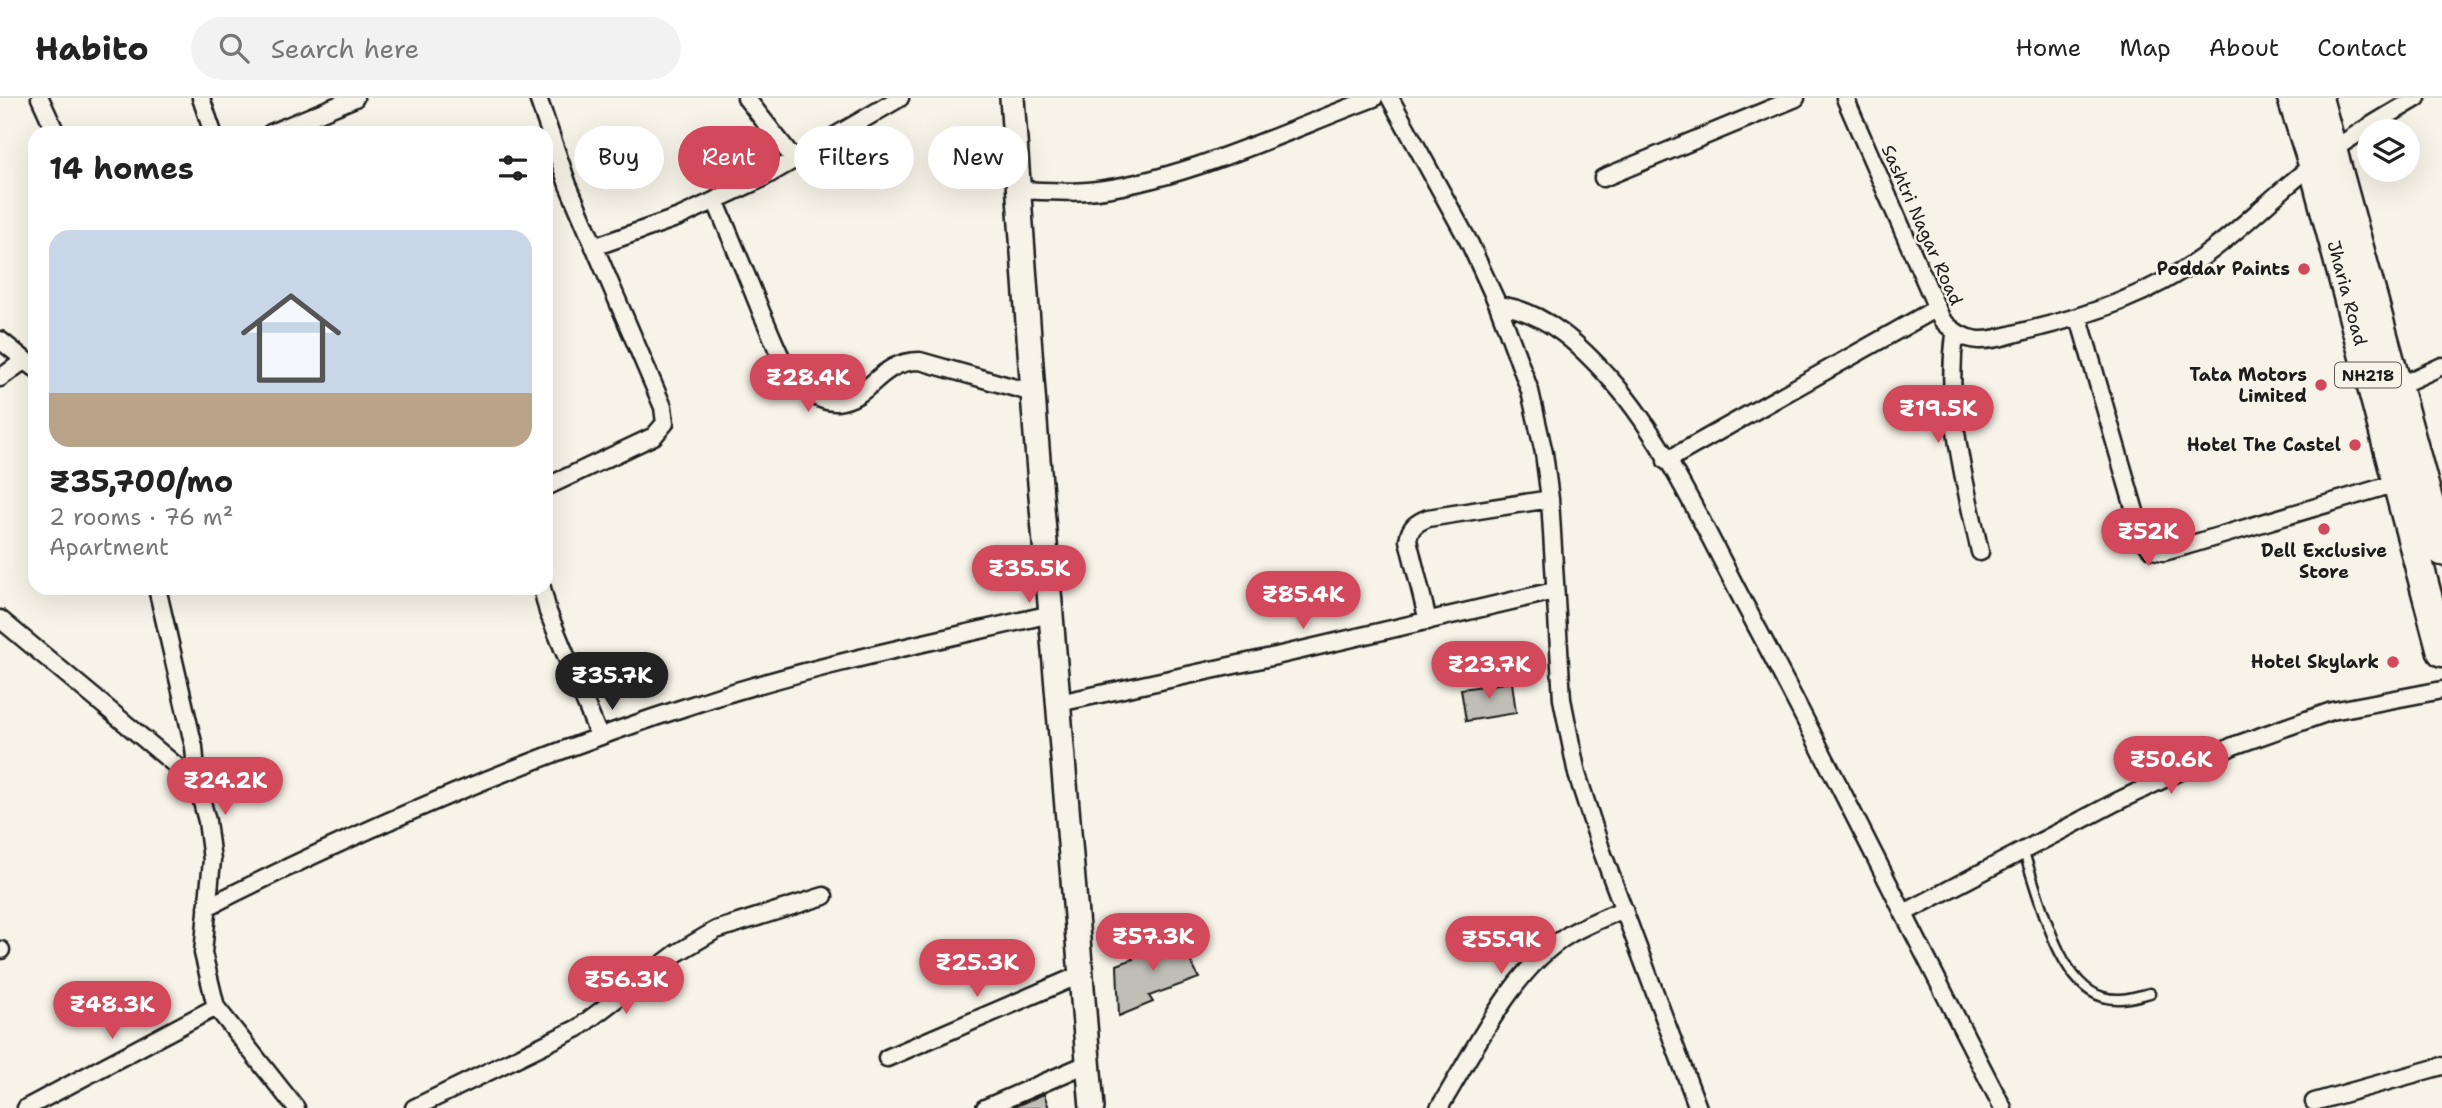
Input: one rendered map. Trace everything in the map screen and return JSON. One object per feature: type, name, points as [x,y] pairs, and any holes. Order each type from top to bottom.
[{"type":"highway","name":"Jharia Road","points":[[2292,98],[2323,157],[2396,387],[2442,551]]},
{"type":"highway","name":"Jharia Road","points":[[2318,98],[2323,157],[2397,483],[2442,652]]},
{"type":"main road","points":[[1012,98],[1033,393],[1092,1108]]},
{"type":"street","points":[[40,98],[53,126]]},
{"type":"street","points":[[201,98],[211,126]]},
{"type":"street","points":[[288,126],[355,98]]},
{"type":"street","points":[[538,98],[548,126]]},
{"type":"street","points":[[594,247],[679,217],[794,159],[746,98]]},
{"type":"street","points":[[851,126],[900,98]]},
{"type":"street","points":[[1018,190],[1087,191],[1133,184],[1184,169],[1374,98]]},
{"type":"street","points":[[1390,98],[1470,244],[1498,305],[1530,391],[1544,453],[1550,499],[1562,699],[1577,774],[1624,909],[1699,1108]]},
{"type":"street","points":[[1603,178],[1796,98]]},
{"type":"street","name":"Sashtri Nagar Road","points":[[1845,98],[1942,320],[1955,334]]},
{"type":"street","points":[[1980,552],[1957,444],[1951,398],[1955,334],[1970,341],[1987,340],[2079,318],[2164,282],[2205,255],[2323,157],[2417,98]]},
{"type":"street","points":[[553,142],[568,185],[663,407],[665,423],[654,436],[553,484]]},
{"type":"street","points":[[715,200],[776,346],[795,380],[814,397],[835,402],[853,397],[886,369],[902,361],[920,361],[1033,393]]},
{"type":"street","points":[[1498,305],[1522,308],[1567,337],[1614,383],[1666,461],[1787,684],[2003,1108]]},
{"type":"street","points":[[1666,461],[1937,308]]},
{"type":"street","points":[[2079,318],[2143,539],[2152,550],[2173,550],[2397,483]]},
{"type":"street","points":[[0,340],[28,362]]},
{"type":"street","points":[[0,378],[28,365]]},
{"type":"street","points":[[2396,387],[2442,366]]},
{"type":"street","points":[[1428,621],[1408,540],[1416,523],[1428,518],[1550,499]]},
{"type":"street","points":[[1059,703],[1554,591]]},
{"type":"street","points":[[159,595],[194,747],[197,783],[207,821],[212,860],[203,953],[216,1007],[296,1108]]},
{"type":"street","points":[[544,595],[548,612],[599,736]]},
{"type":"street","points":[[206,906],[426,805],[599,736],[704,701],[850,661],[1051,614]]},
{"type":"street","points":[[0,619],[197,783]]},
{"type":"street","points":[[1904,913],[2023,850],[2233,746],[2332,711],[2442,690]]},
{"type":"street","points":[[414,1108],[579,1028],[668,960],[716,930],[824,896]]},
{"type":"street","points":[[1440,1108],[1503,1005],[1534,963],[1569,934],[1624,909]]},
{"type":"street","points":[[887,1058],[1082,974]]},
{"type":"street","points":[[26,1108],[216,1007]]},
{"type":"street","points":[[985,1108],[1089,1063]]},
{"type":"street","points":[[2314,1102],[2442,1066]]},
{"type":"lane","points":[[2023,850],[2059,951],[2069,971],[2084,986],[2101,997],[2122,999],[2150,993]]},
{"type":"building","points":[[1512,682],[1516,713],[1466,721],[1461,689]]},
{"type":"building","points":[[1175,931],[1199,978],[1149,996],[1153,1002],[1119,1016],[1117,965],[1133,959],[1130,955]]},
{"type":"building","points":[[1044,1094],[1049,1108],[1011,1108]]},
{"type":"place","name":"Poddar Paints","points":[[2304,269]]},
{"type":"place","name":"Tata Motors Limited","points":[[2321,385]]},
{"type":"place","name":"Hotel The Castel","points":[[2355,445]]},
{"type":"place","name":"Dell Exclusive Store","points":[[2324,529]]},
{"type":"place","name":"Hotel Skylark","points":[[2393,662]]}]
